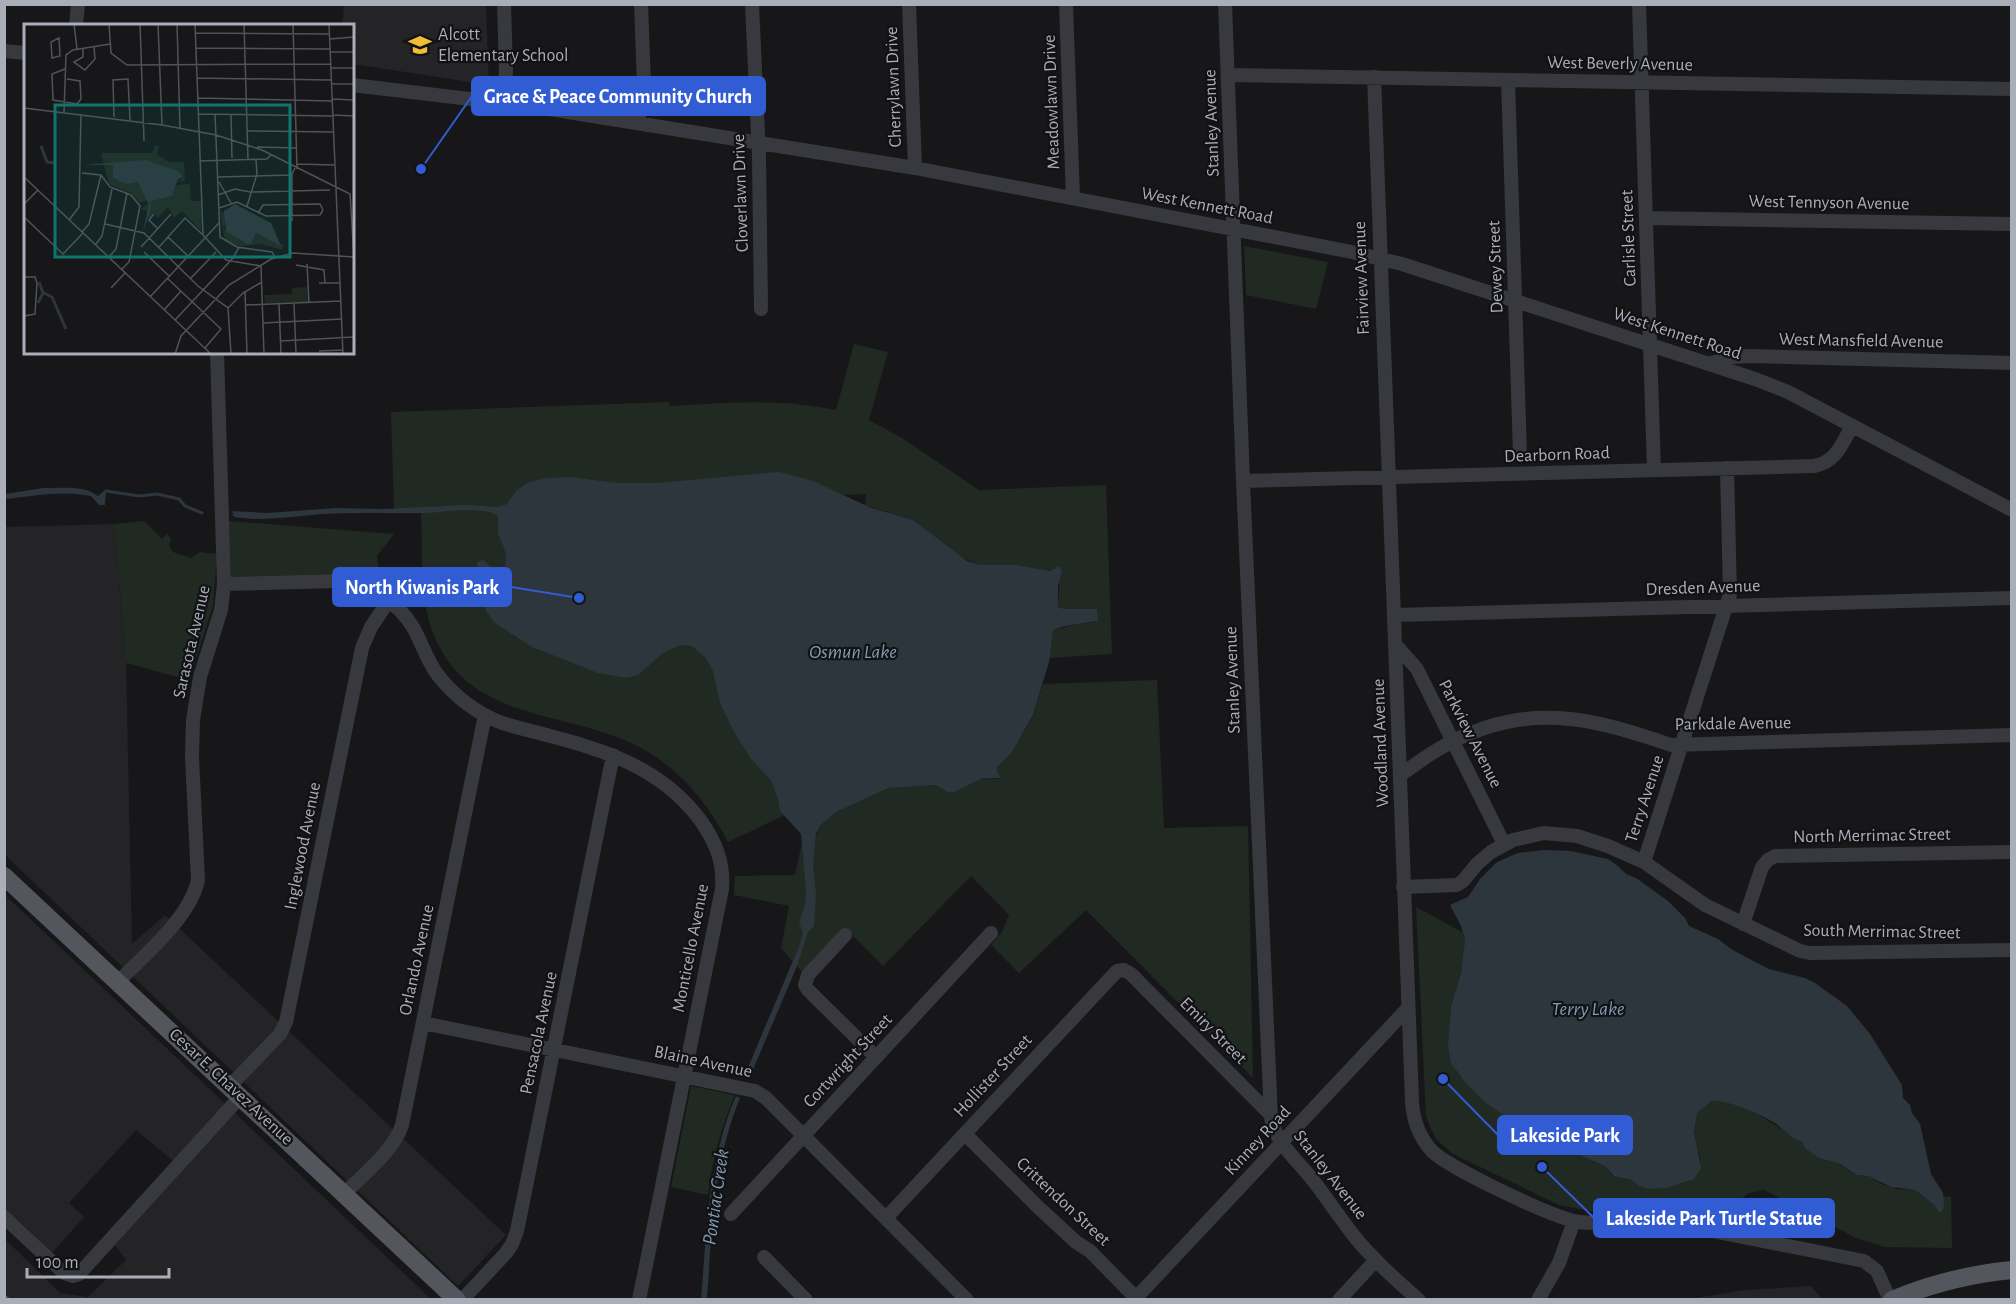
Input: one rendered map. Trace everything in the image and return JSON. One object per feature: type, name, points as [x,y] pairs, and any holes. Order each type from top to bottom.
[{"type":"main road","name":"Cesar E. Chavez Avenue","points":[[4,876],[457,1299]]},
{"type":"main road","points":[[1891,1299],[1948,1281],[2012,1270]]},
{"type":"street","points":[[76,24],[78,4]]},
{"type":"street","points":[[503,102],[506,72],[504,4]]},
{"type":"street","points":[[638,123],[644,85],[641,4]]},
{"type":"street","name":"Cloverlawn Drive","points":[[752,4],[758,143],[761,309]]},
{"type":"street","name":"Cherrylawn Drive","points":[[909,4],[915,168]]},
{"type":"street","name":"Meadowlawn Drive","points":[[1066,4],[1073,198]]},
{"type":"street","name":"Stanley Avenue","points":[[1225,4],[1270,1114],[1273,1128],[1281,1143],[1376,1260],[1419,1299]]},
{"type":"street","name":"Carlisle Street","points":[[1640,4],[1654,470]]},
{"type":"street","points":[[4,51],[24,53]]},
{"type":"street","name":"West Beverly Avenue","points":[[1228,75],[2012,89]]},
{"type":"street","name":"Fairview Avenue","points":[[1374,77],[1379,259],[1389,477]]},
{"type":"street","name":"Dewey Street","points":[[1508,80],[1520,454]]},
{"type":"street","name":"West Kennett Road","points":[[354,86],[503,102],[915,168],[1379,259],[1515,300],[1772,385],[2012,510]]},
{"type":"street","name":"West Tennyson Avenue","points":[[1646,218],[2012,224]]},
{"type":"street","name":"Sarasota Avenue","points":[[118,982],[174,924],[197,884],[199,870],[192,757],[193,720],[198,683],[221,610],[224,584],[217,354]]},
{"type":"street","name":"West Mansfield Avenue","points":[[1711,363],[1733,357],[1748,356],[2012,363]]},
{"type":"street","name":"Dearborn Road","points":[[1243,481],[1821,464],[1837,454],[1852,426]]},
{"type":"street","name":"Terry Avenue","points":[[1644,862],[1730,594],[1727,468]]},
{"type":"street","name":"Woodland Avenue","points":[[1389,477],[1413,1112],[1418,1129],[1427,1145],[1439,1157],[1452,1165],[1552,1214],[1574,1221],[1595,1223],[1628,1219],[1657,1220],[1864,1261],[1871,1264],[1877,1271],[1891,1299]]},
{"type":"street","name":"Monticello Avenue","points":[[224,584],[339,581],[363,586],[389,600],[409,621],[431,664],[444,683],[465,702],[485,716],[502,723],[614,755],[651,773],[681,798],[715,842],[723,867],[722,889],[639,1299]]},
{"type":"street","name":"Dresden Avenue","points":[[1395,615],[2012,598]]},
{"type":"street","name":"Inglewood Avenue","points":[[4,1217],[64,1273],[73,1276],[81,1273],[235,1091],[280,1034],[286,1022],[359,658],[368,632],[389,600]]},
{"type":"street","name":"Parkview Avenue","points":[[1396,645],[1417,669],[1504,844]]},
{"type":"street","name":"Orlando Avenue","points":[[345,1193],[391,1146],[402,1125],[485,716]]},
{"type":"street","name":"Parkdale Avenue","points":[[1400,775],[1453,741],[1499,723],[1549,717],[1592,722],[1624,729],[1671,745],[2012,735]]},
{"type":"street","name":"Pensacola Avenue","points":[[462,1299],[506,1253],[515,1238],[614,755]]},
{"type":"street","name":"South Merrimac Street","points":[[1403,887],[1457,885],[1484,858],[1504,844],[1536,834],[1563,834],[1600,843],[1644,862],[1699,902],[1791,948],[1806,952],[2012,950]]},
{"type":"street","name":"North Merrimac Street","points":[[1743,924],[1762,867],[1775,856],[2012,852]]},
{"type":"street","name":"Cortwright Street","points":[[731,1214],[991,933]]},
{"type":"street","points":[[845,935],[808,975],[805,983],[808,990],[876,1057]]},
{"type":"street","name":"Hollister Street","points":[[886,1218],[1113,973],[1122,970],[1131,974]]},
{"type":"street","name":"Emiry Street","points":[[1131,974],[1270,1114]]},
{"type":"street","name":"Kinney Road","points":[[1135,1299],[1408,1008]]},
{"type":"street","name":"Blaine Avenue","points":[[423,1023],[755,1090],[766,1098],[967,1299]]},
{"type":"street","name":"Crittendon Street","points":[[965,1134],[1038,1207],[1076,1242],[1090,1251],[1135,1299]]},
{"type":"street","points":[[1538,1299],[1559,1263],[1574,1221]]},
{"type":"street","points":[[764,1257],[806,1299]]},
{"type":"street","points":[[1339,1299],[1376,1260]]},
{"type":"shaded area","name":"Alcott Elementary School","points":[[344,5],[486,5],[489,85],[354,64],[354,24],[342,24]]},
{"type":"shaded area","points":[[1244,246],[1328,262],[1316,309],[1246,295]]},
{"type":"shaded area","points":[[854,344],[888,352],[869,420],[902,438],[979,490],[1106,485],[1112,654],[1049,658],[1053,630],[1096,622],[1079,609],[1058,607],[1060,575],[1058,567],[1050,571],[1017,565],[981,565],[960,557],[913,520],[865,505],[866,494],[566,505],[729,589],[810,803],[728,842],[710,812],[688,784],[647,751],[605,733],[522,709],[496,699],[472,685],[452,666],[436,640],[426,609],[422,576],[421,510],[394,511],[391,412],[669,402],[669,406],[774,403],[836,410]]},
{"type":"shaded area","points":[[144,521],[162,539],[167,534],[171,539],[169,546],[173,552],[191,558],[200,552],[217,554],[213,606],[189,680],[126,663],[114,524]]},
{"type":"shaded area","points":[[229,521],[394,534],[377,556],[381,584],[339,574],[231,577]]},
{"type":"shaded area","points":[[114,524],[126,663],[132,944],[165,915],[506,1235],[458,1286],[5,855],[4,527]]},
{"type":"shaded area","points":[[1157,680],[1164,828],[1248,826],[1253,1078],[1086,910],[1019,973],[991,945],[1002,932],[1009,915],[971,876],[883,966],[844,927],[802,972],[781,948],[789,906],[734,895],[735,876],[795,875],[802,842],[815,839],[821,825],[836,812],[889,788],[936,785],[955,792],[983,778],[999,779],[997,767],[1011,754],[1033,716],[1043,684]]},
{"type":"shaded area","points":[[4,894],[431,1299],[5,1299],[5,1239],[60,1293],[88,1297],[126,1260],[115,1245],[183,1169],[136,1130],[69,1203],[84,1217],[52,1253],[17,1219],[5,1228]]},
{"type":"shaded area","points":[[1416,907],[1462,932],[1465,940],[1461,973],[1451,1006],[1450,1059],[1460,1076],[1487,1104],[1502,1114],[1536,1131],[1562,1139],[1567,1146],[1582,1156],[1605,1166],[1612,1175],[1632,1180],[1651,1189],[1701,1162],[1695,1132],[1697,1113],[1712,1101],[1735,1104],[1748,1109],[1804,1143],[1806,1149],[1857,1175],[1868,1176],[1897,1189],[1915,1190],[1936,1207],[1943,1209],[1943,1196],[1951,1197],[1952,1248],[1884,1247],[1854,1237],[1811,1214],[1789,1209],[1790,1203],[1764,1190],[1749,1193],[1727,1209],[1710,1215],[1645,1206],[1589,1211],[1559,1205],[1453,1154],[1437,1140],[1426,1116]]},
{"type":"shaded area","points":[[691,1086],[735,1095],[718,1144],[708,1195],[671,1187]]},
{"type":"shaded area","points":[[1811,1286],[1822,1299],[1689,1299],[1745,1290]]},
{"type":"water","name":"Osmun Lake","points":[[779,472],[813,481],[869,507],[913,520],[967,561],[981,565],[1017,565],[1050,571],[1059,566],[1062,572],[1058,586],[1058,607],[1097,609],[1098,621],[1053,630],[1049,662],[1033,715],[1011,754],[997,767],[1001,778],[983,778],[955,792],[948,792],[936,785],[889,788],[836,812],[821,825],[816,834],[813,865],[816,894],[814,926],[808,932],[797,966],[749,1079],[744,1077],[803,932],[799,923],[805,905],[806,890],[801,834],[780,811],[771,780],[751,759],[733,730],[720,703],[713,671],[706,658],[692,646],[680,645],[663,653],[638,675],[627,678],[598,673],[532,647],[495,623],[486,611],[477,564],[483,560],[497,572],[505,572],[506,553],[498,533],[498,516],[491,513],[463,510],[425,513],[336,513],[257,519],[235,517],[231,511],[268,513],[336,508],[383,509],[466,505],[499,507],[507,504],[516,491],[527,483],[545,478],[570,477],[617,483],[657,483]]},
{"type":"water","points":[[43,488],[86,490],[98,496],[105,490],[105,505],[99,505],[91,496],[80,494],[48,494],[5,499],[5,494]]},
{"type":"water","name":"Terry Lake","points":[[1544,850],[1571,851],[1608,859],[1626,874],[1636,878],[1668,901],[1685,918],[1689,926],[1718,939],[1731,949],[1769,969],[1805,978],[1815,983],[1847,1006],[1870,1034],[1902,1085],[1903,1098],[1910,1105],[1912,1113],[1920,1124],[1931,1174],[1943,1193],[1942,1212],[1939,1212],[1915,1190],[1891,1187],[1868,1176],[1857,1175],[1840,1164],[1819,1158],[1806,1149],[1802,1142],[1775,1123],[1726,1102],[1712,1101],[1697,1113],[1694,1132],[1701,1168],[1694,1179],[1666,1188],[1648,1189],[1632,1180],[1614,1176],[1605,1166],[1582,1156],[1567,1146],[1562,1139],[1536,1131],[1487,1104],[1464,1081],[1451,1063],[1448,1046],[1451,1006],[1461,973],[1465,940],[1461,926],[1450,905],[1468,897],[1480,879],[1497,862],[1518,853]]},
{"type":"water","points":[[736,1096],[740,1098],[724,1147],[715,1197],[707,1299],[701,1299],[707,1222],[714,1171]]},
{"type":"waterway","points":[[106,491],[139,496],[157,494],[179,499],[185,506],[202,513]]},
{"type":"railway","points":[[4,1296],[10,1300]]},
{"type":"place","name":"Alcott Elementary School","points":[[420,45]]},
{"type":"place","name":"Grace & Peace Community Church","points":[[421,169]]},
{"type":"place","name":"North Kiwanis Park","points":[[579,598]]},
{"type":"place","name":"Lakeside Park","points":[[1443,1079]]},
{"type":"place","name":"Lakeside Park Turtle Statue","points":[[1542,1167]]},
{"type":"water label","name":"Pontiac Creek","points":[[716,1197]]}]
